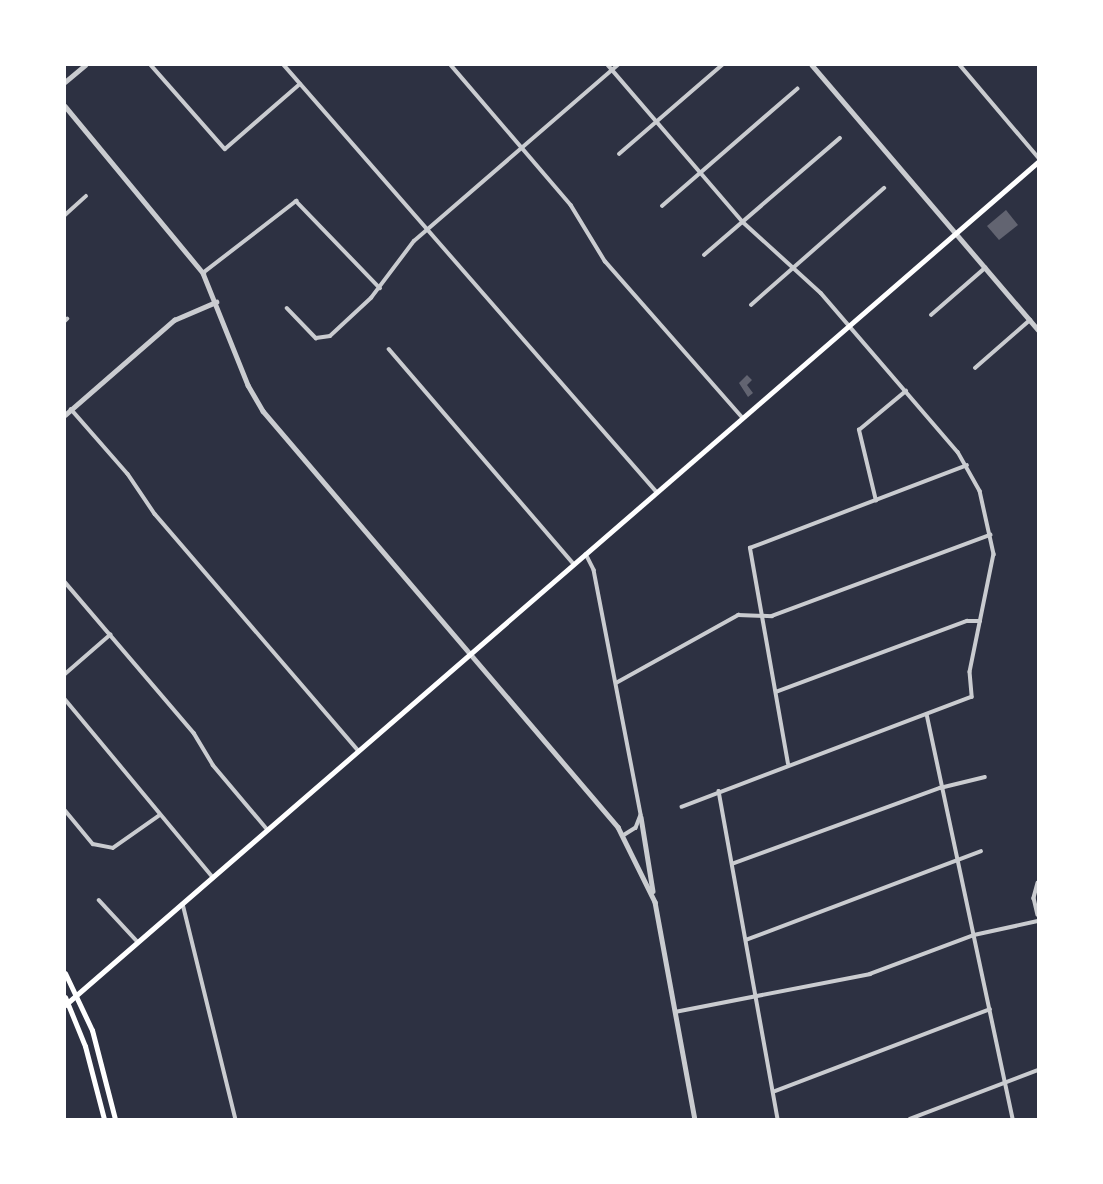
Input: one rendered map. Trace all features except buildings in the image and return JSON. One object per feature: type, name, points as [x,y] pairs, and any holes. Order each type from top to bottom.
[{"type":"main road","points":[[103,1119],[85,1046],[66,1001],[77,995],[955,231],[1038,162]]},
{"type":"main road","points":[[65,973],[77,995],[97,1047],[115,1119]]},
{"type":"street","points":[[65,82],[85,65]]},
{"type":"street","points":[[151,65],[225,149],[301,84]]},
{"type":"street","points":[[285,65],[425,231],[524,336],[656,491]]},
{"type":"street","points":[[451,65],[571,205],[605,261],[742,417]]},
{"type":"street","points":[[608,65],[743,222],[849,325],[967,465],[980,491],[994,554],[970,672],[972,697],[719,790],[682,807]]},
{"type":"street","points":[[287,308],[310,333],[324,339],[380,288],[404,252],[425,231],[618,65]]},
{"type":"street","points":[[619,154],[722,65]]},
{"type":"street","points":[[812,65],[1038,330]]},
{"type":"street","points":[[960,65],[1038,157]]},
{"type":"street","points":[[662,206],[797,89]]},
{"type":"street","points":[[65,106],[203,274],[259,404],[623,835],[655,902]]},
{"type":"street","points":[[704,255],[840,138]]},
{"type":"street","points":[[751,305],[884,188]]},
{"type":"street","points":[[65,215],[86,196]]},
{"type":"street","points":[[203,274],[296,201],[380,288]]},
{"type":"street","points":[[931,315],[985,268]]},
{"type":"street","points":[[65,415],[174,320],[216,302]]},
{"type":"street","points":[[975,368],[1030,320]]},
{"type":"street","points":[[389,349],[574,564]]},
{"type":"street","points":[[876,501],[859,430],[906,391]]},
{"type":"street","points":[[71,409],[128,474],[155,514],[358,750]]},
{"type":"street","points":[[788,764],[750,548],[967,465]]},
{"type":"street","points":[[616,682],[738,615],[772,616],[991,535]]},
{"type":"street","points":[[586,554],[594,570],[616,682],[695,1119]]},
{"type":"street","points":[[65,582],[267,829]]},
{"type":"street","points":[[776,692],[955,625],[980,621]]},
{"type":"street","points":[[65,674],[110,635]]},
{"type":"street","points":[[65,699],[212,876]]},
{"type":"street","points":[[927,713],[940,788],[1013,1119]]},
{"type":"street","points":[[732,864],[940,788],[985,776]]},
{"type":"street","points":[[719,790],[778,1119]]},
{"type":"street","points":[[65,810],[93,844],[113,848],[160,815]]},
{"type":"street","points":[[623,835],[636,828],[641,817]]},
{"type":"street","points":[[746,940],[981,851]]},
{"type":"street","points":[[1038,883],[1034,898],[1038,915]]},
{"type":"street","points":[[100,900],[138,942]]},
{"type":"street","points":[[183,903],[236,1119]]},
{"type":"street","points":[[675,1012],[756,999],[870,974],[974,935],[1038,921]]},
{"type":"street","points":[[773,1092],[990,1009]]},
{"type":"street","points":[[909,1119],[1038,1070]]}]
